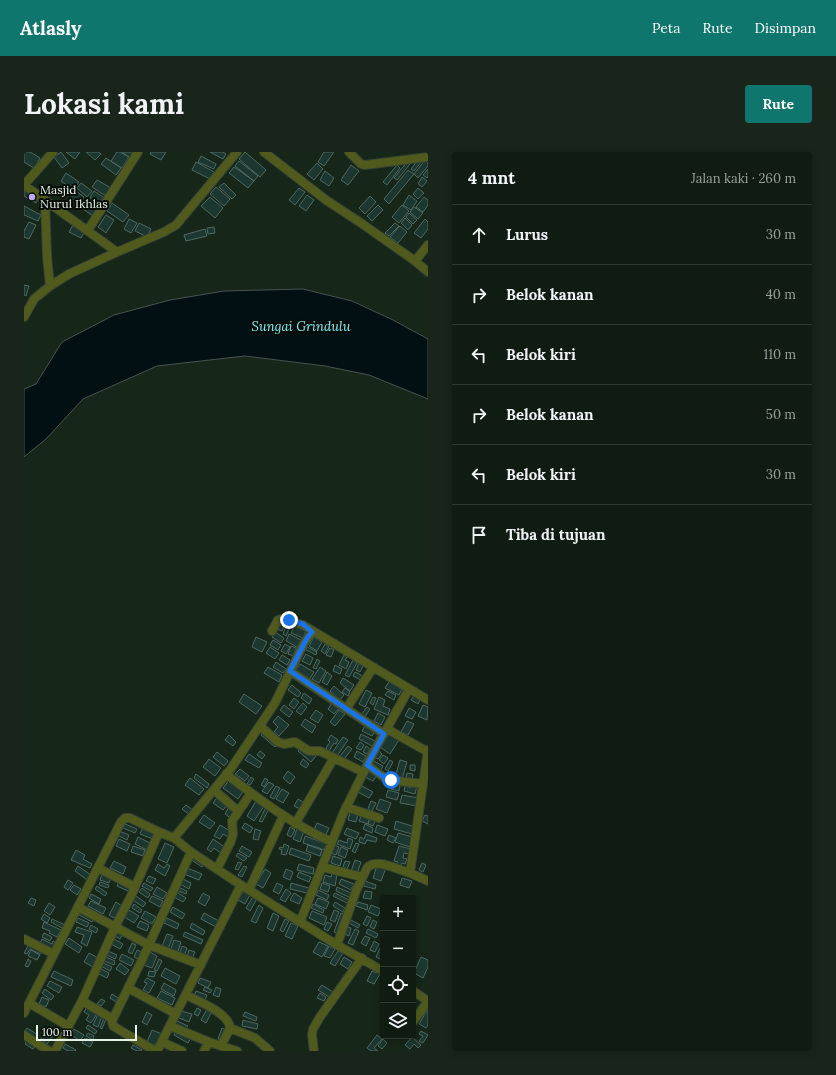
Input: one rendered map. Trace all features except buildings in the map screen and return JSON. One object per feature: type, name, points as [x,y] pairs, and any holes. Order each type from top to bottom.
[{"type":"street","points":[[53,152],[24,185],[117,252]]},
{"type":"street","points":[[88,230],[138,152]]},
{"type":"street","points":[[24,308],[50,286],[69,274],[164,232],[176,225],[237,152]]},
{"type":"street","points":[[264,152],[326,200],[415,261],[428,272]]},
{"type":"street","points":[[349,152],[361,164],[366,165],[428,158]]},
{"type":"street","points":[[46,200],[47,256],[50,286]]},
{"type":"street","points":[[415,261],[428,245]]},
{"type":"street","points":[[24,317],[34,299]]},
{"type":"street","points":[[272,631],[278,620],[281,619],[303,624],[312,632],[428,700]]},
{"type":"street","points":[[174,838],[214,790],[260,726],[275,703],[307,638],[312,632]]},
{"type":"street","points":[[346,709],[373,668]]},
{"type":"street","points":[[290,671],[346,709],[385,732],[428,751],[410,873]]},
{"type":"street","points":[[300,922],[346,808],[365,769],[409,689]]},
{"type":"street","points":[[260,726],[278,742],[284,744],[295,742],[309,751],[320,751],[391,780],[423,784]]},
{"type":"street","points":[[295,824],[334,758]]},
{"type":"street","points":[[226,774],[295,824],[312,834],[332,842]]},
{"type":"street","points":[[214,790],[238,811]]},
{"type":"street","points":[[217,869],[231,841],[233,834],[232,821],[251,793]]},
{"type":"street","points":[[346,808],[379,818]]},
{"type":"street","points":[[249,890],[283,816]]},
{"type":"street","points":[[68,1026],[26,1008],[118,827],[125,818],[130,818],[174,838],[191,852],[241,885],[337,945],[380,969]]},
{"type":"street","points":[[55,1051],[82,1001],[115,927],[135,888],[158,832]]},
{"type":"street","points":[[191,852],[149,945],[113,1019],[113,1026],[156,1051],[162,1042],[241,885]]},
{"type":"street","points":[[337,945],[356,891],[370,865],[377,863],[410,873],[428,881]]},
{"type":"street","points":[[322,867],[362,878]]},
{"type":"street","points":[[98,868],[135,888]]},
{"type":"street","points":[[78,907],[149,945],[201,965]]},
{"type":"street","points":[[24,939],[54,954]]},
{"type":"street","points":[[314,1051],[312,1042],[313,1029],[362,958]]},
{"type":"street","points":[[128,988],[176,1014]]},
{"type":"street","points":[[416,993],[428,1001],[416,1018]]},
{"type":"street","points":[[186,995],[224,1016],[228,1021],[230,1028],[221,1046]]},
{"type":"street","points":[[82,1001],[113,1019]]},
{"type":"street","points":[[170,1026],[209,1042],[237,1051]]},
{"type":"street","points":[[230,1028],[255,1038],[270,1051]]},
{"type":"street","points":[[24,1035],[49,1051]]},
{"type":"street","points":[[162,1042],[182,1051]]},
{"type":"street","points":[[204,1051],[209,1042]]},
{"type":"water","name":"Sungai Grindulu","points":[[303,289],[352,301],[393,320],[428,339],[428,399],[369,375],[325,366],[245,356],[157,366],[83,399],[46,439],[24,457],[24,389],[36,384],[62,342],[114,315],[170,300],[224,291]]},
{"type":"place","name":"Masjid Nurul Ikhlas","points":[[32,197]]},
{"type":"route","points":[[289,620],[303,624],[312,632],[307,638],[290,671],[384,734],[367,765],[385,778],[391,780]]}]
